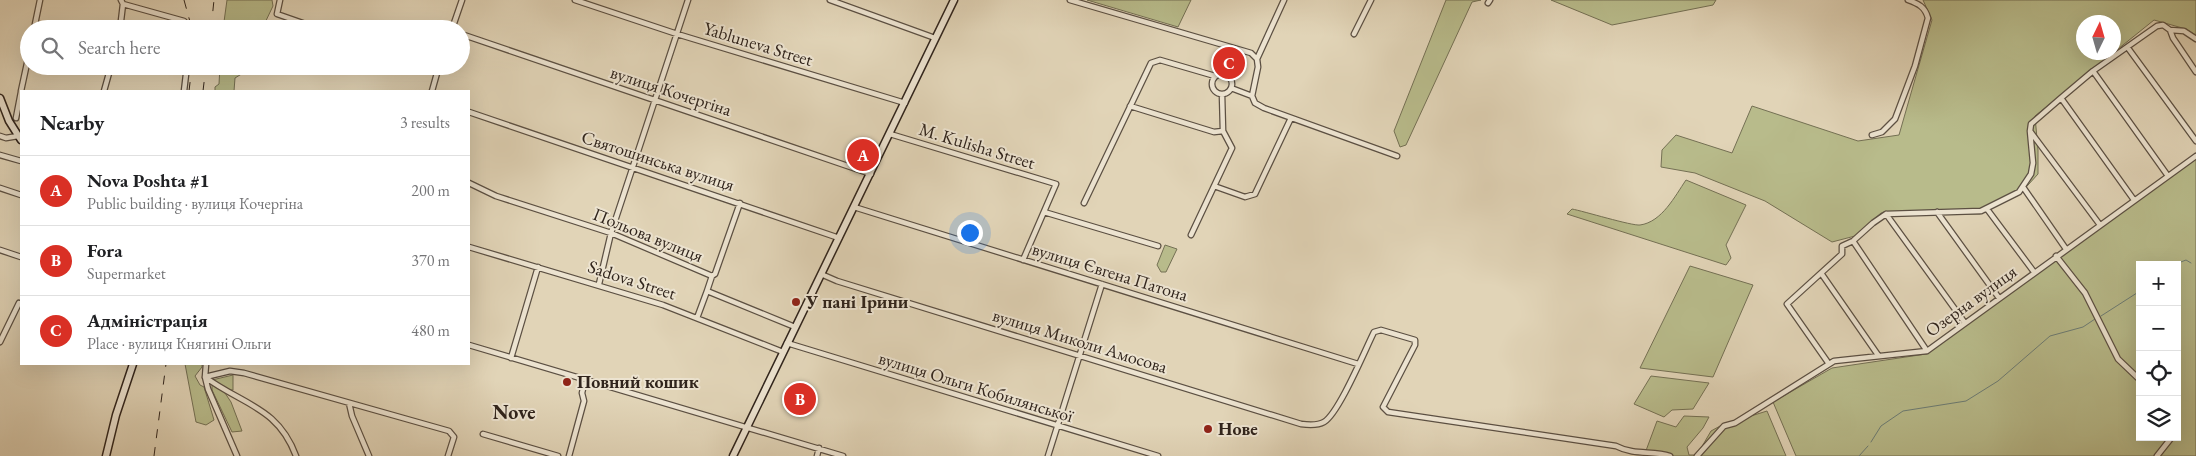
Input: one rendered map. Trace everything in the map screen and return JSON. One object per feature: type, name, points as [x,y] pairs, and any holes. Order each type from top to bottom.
[{"type":"street","points":[[36,20],[40,0]]},
{"type":"street","points":[[280,0],[277,14],[294,20]]},
{"type":"street","points":[[455,20],[462,0]]},
{"type":"street","name":"Yabluneva Street","points":[[575,0],[677,34],[905,103]]},
{"type":"street","points":[[599,284],[611,233],[688,0]]},
{"type":"street","points":[[830,0],[935,38]]},
{"type":"street","points":[[733,456],[954,0]]},
{"type":"street","points":[[1070,0],[1251,53],[1257,59]]},
{"type":"street","points":[[1252,96],[1258,67],[1257,59],[1284,0]]},
{"type":"street","points":[[1354,34],[1370,0]]},
{"type":"street","points":[[1872,135],[1882,132],[1895,119],[1915,66],[1928,18],[1926,10],[1908,0]]},
{"type":"street","points":[[121,20],[122,2],[181,20]]},
{"type":"street","points":[[1829,364],[1787,304],[1842,254],[1842,246],[1853,241],[1886,214],[1981,211],[2019,192],[2032,174],[2031,124],[2093,70],[2128,48],[2157,26],[2163,25],[2170,30],[2184,31],[2196,38]]},
{"type":"street","points":[[2170,30],[2173,38],[2196,72]]},
{"type":"street","name":"вулиця Кочергіна","points":[[470,37],[871,174]]},
{"type":"street","points":[[2128,48],[2196,141]]},
{"type":"street","points":[[1084,203],[1150,66],[1155,61],[1215,76],[1227,75],[1231,81],[1231,88],[1227,93],[1216,93],[1212,89],[1215,76]]},
{"type":"street","points":[[2093,70],[2168,176]]},
{"type":"street","points":[[21,90],[25,75]]},
{"type":"street","points":[[104,90],[108,75]]},
{"type":"street","points":[[184,90],[186,75]]},
{"type":"street","points":[[432,90],[437,75]]},
{"type":"street","points":[[1231,88],[1252,96],[1256,103],[1264,108],[1398,156]]},
{"type":"street","points":[[1191,235],[1232,148],[1224,132],[1222,94]]},
{"type":"street","points":[[0,98],[9,121],[20,138]]},
{"type":"street","points":[[2061,98],[2134,200]]},
{"type":"street","points":[[9,121],[19,119],[20,106]]},
{"type":"street","points":[[1130,106],[1214,132],[1224,132]]},
{"type":"street","name":"Святошинська вулиця","points":[[470,112],[839,238]]},
{"type":"street","points":[[1214,186],[1245,197],[1255,194],[1291,118]]},
{"type":"street","points":[[2030,131],[2100,225]]},
{"type":"street","name":"M. Kulisha Street","points":[[890,134],[1056,184],[1044,212]]},
{"type":"street","points":[[0,136],[20,138]]},
{"type":"street","points":[[0,155],[20,161]]},
{"type":"street","name":"Озерна вулиця","points":[[1697,456],[1724,426],[1735,423],[1834,361],[1927,351],[2196,156]]},
{"type":"street","name":"Польова вулиця","points":[[470,184],[496,196],[611,233],[712,276],[707,291],[795,327]]},
{"type":"street","points":[[2022,187],[2066,249]]},
{"type":"street","points":[[0,188],[20,194]]},
{"type":"street","points":[[712,276],[715,274],[740,203]]},
{"type":"street","name":"вулиця Євгена Патона","points":[[854,207],[1358,364]]},
{"type":"street","points":[[1987,209],[2034,272]]},
{"type":"street","points":[[1023,260],[1044,212],[1158,246]]},
{"type":"street","points":[[1937,212],[1998,298]]},
{"type":"street","points":[[1886,214],[1965,323]]},
{"type":"street","points":[[1853,241],[1927,351]]},
{"type":"street","name":"Sadova Street","points":[[470,247],[599,284],[697,318],[782,352]]},
{"type":"street","points":[[0,250],[20,257]]},
{"type":"street","points":[[2056,256],[2085,293],[2118,359],[2136,376]]},
{"type":"street","points":[[511,358],[538,267]]},
{"type":"street","points":[[1821,273],[1878,355]]},
{"type":"street","name":"вулиця Миколи Амосова","points":[[821,274],[837,281],[1301,424],[1313,425],[1323,423],[1330,417],[1358,364]]},
{"type":"street","points":[[1048,456],[1102,284]]},
{"type":"street","points":[[697,318],[707,291]]},
{"type":"street","points":[[0,342],[19,303]]},
{"type":"street","points":[[1358,364],[1374,332],[1381,330],[1402,336],[1415,340],[1415,345],[1383,407],[1388,412],[1616,446],[1635,452],[1670,456]]},
{"type":"street","name":"вулиця Ольги Кобилянської","points":[[787,343],[1158,456]]},
{"type":"street","points":[[470,345],[843,456]]},
{"type":"street","points":[[106,456],[116,415],[133,365]]},
{"type":"street","points":[[206,365],[205,377],[208,389],[237,456]]},
{"type":"street","points":[[205,377],[215,373],[238,372],[449,431],[452,434],[453,442],[448,456]]},
{"type":"street","points":[[205,377],[217,386],[257,408],[278,424],[290,440],[296,456]]},
{"type":"street","points":[[569,456],[584,401],[582,393],[586,380]]},
{"type":"street","points":[[349,403],[352,416],[369,456]]},
{"type":"street","points":[[483,434],[558,456]]},
{"type":"street","points":[[2157,456],[2169,441]]},
{"type":"street","points":[[817,456],[819,448]]},
{"type":"green space","points":[[227,0],[272,0],[273,6],[266,20],[224,20]]},
{"type":"green space","points":[[1087,0],[1191,0],[1178,27]]},
{"type":"green space","points":[[1446,0],[1481,0],[1472,2],[1406,145],[1400,147],[1394,131]]},
{"type":"green space","points":[[1551,0],[1716,0],[1713,5],[1612,25]]},
{"type":"green space","points":[[1923,0],[2196,0],[2196,35],[2186,29],[2154,20],[2121,47],[2121,15],[2076,15],[2076,60],[2104,60],[2035,116],[2038,174],[2019,195],[1980,214],[1881,213],[1855,236],[1832,242],[1765,201],[1695,173],[1661,167],[1662,150],[1676,135],[1732,153],[1752,106],[1858,141],[1899,135],[1932,20]]},
{"type":"green space","points":[[220,75],[240,75],[235,78],[234,90],[215,90],[215,87],[219,84]]},
{"type":"green space","points":[[2196,159],[2196,456],[1796,456],[1773,402],[1832,368],[1926,354]]},
{"type":"green space","points":[[1686,180],[1746,205],[1726,245],[1731,258],[1726,265],[1567,214],[1572,209],[1635,225],[1648,223],[1661,214]]},
{"type":"green space","points":[[1165,245],[1177,249],[1166,272],[1161,272],[1157,265]]},
{"type":"green space","points":[[1690,266],[1753,285],[1713,377],[1640,368]]},
{"type":"green space","points":[[185,365],[202,365],[195,376],[200,385],[204,387],[214,420],[206,425],[196,422]]},
{"type":"green space","points":[[233,375],[233,390],[228,390],[225,393],[231,402],[242,431],[232,432],[212,390],[212,380]]},
{"type":"green space","points":[[1651,376],[1709,383],[1693,409],[1672,410],[1664,417],[1634,404]]},
{"type":"green space","points":[[1767,411],[1786,456],[1644,456],[1657,421],[1676,427],[1684,416],[1709,417],[1703,428],[1687,447],[1689,455],[1697,455],[1711,431],[1722,425]]},
{"type":"waterway","points":[[2181,262],[2186,260],[2191,263]]},
{"type":"waterway","points":[[2101,316],[2136,294]]},
{"type":"waterway","points":[[1871,442],[1881,426],[1903,411],[1966,401],[1998,381],[2050,336],[2083,327],[2095,319]]},
{"type":"waterway","points":[[1859,456],[1868,446]]},
{"type":"railway","points":[[184,0],[190,20]]},
{"type":"railway","points":[[212,20],[214,0]]},
{"type":"railway","points":[[189,90],[191,75]]},
{"type":"railway","points":[[203,90],[205,75]]},
{"type":"railway","points":[[154,456],[166,365]]},
{"type":"place","name":"Адміністрація","points":[[1229,63]]},
{"type":"place","name":"Nova Poshta #1","points":[[863,155]]},
{"type":"place","name":"У пані Ірини","points":[[796,302]]},
{"type":"place","name":"Повний кошик","points":[[567,382]]},
{"type":"place","name":"Fora","points":[[800,399]]},
{"type":"place","name":"Нове","points":[[1208,429]]},
{"type":"district","name":"Nove","points":[[514,412]]}]
